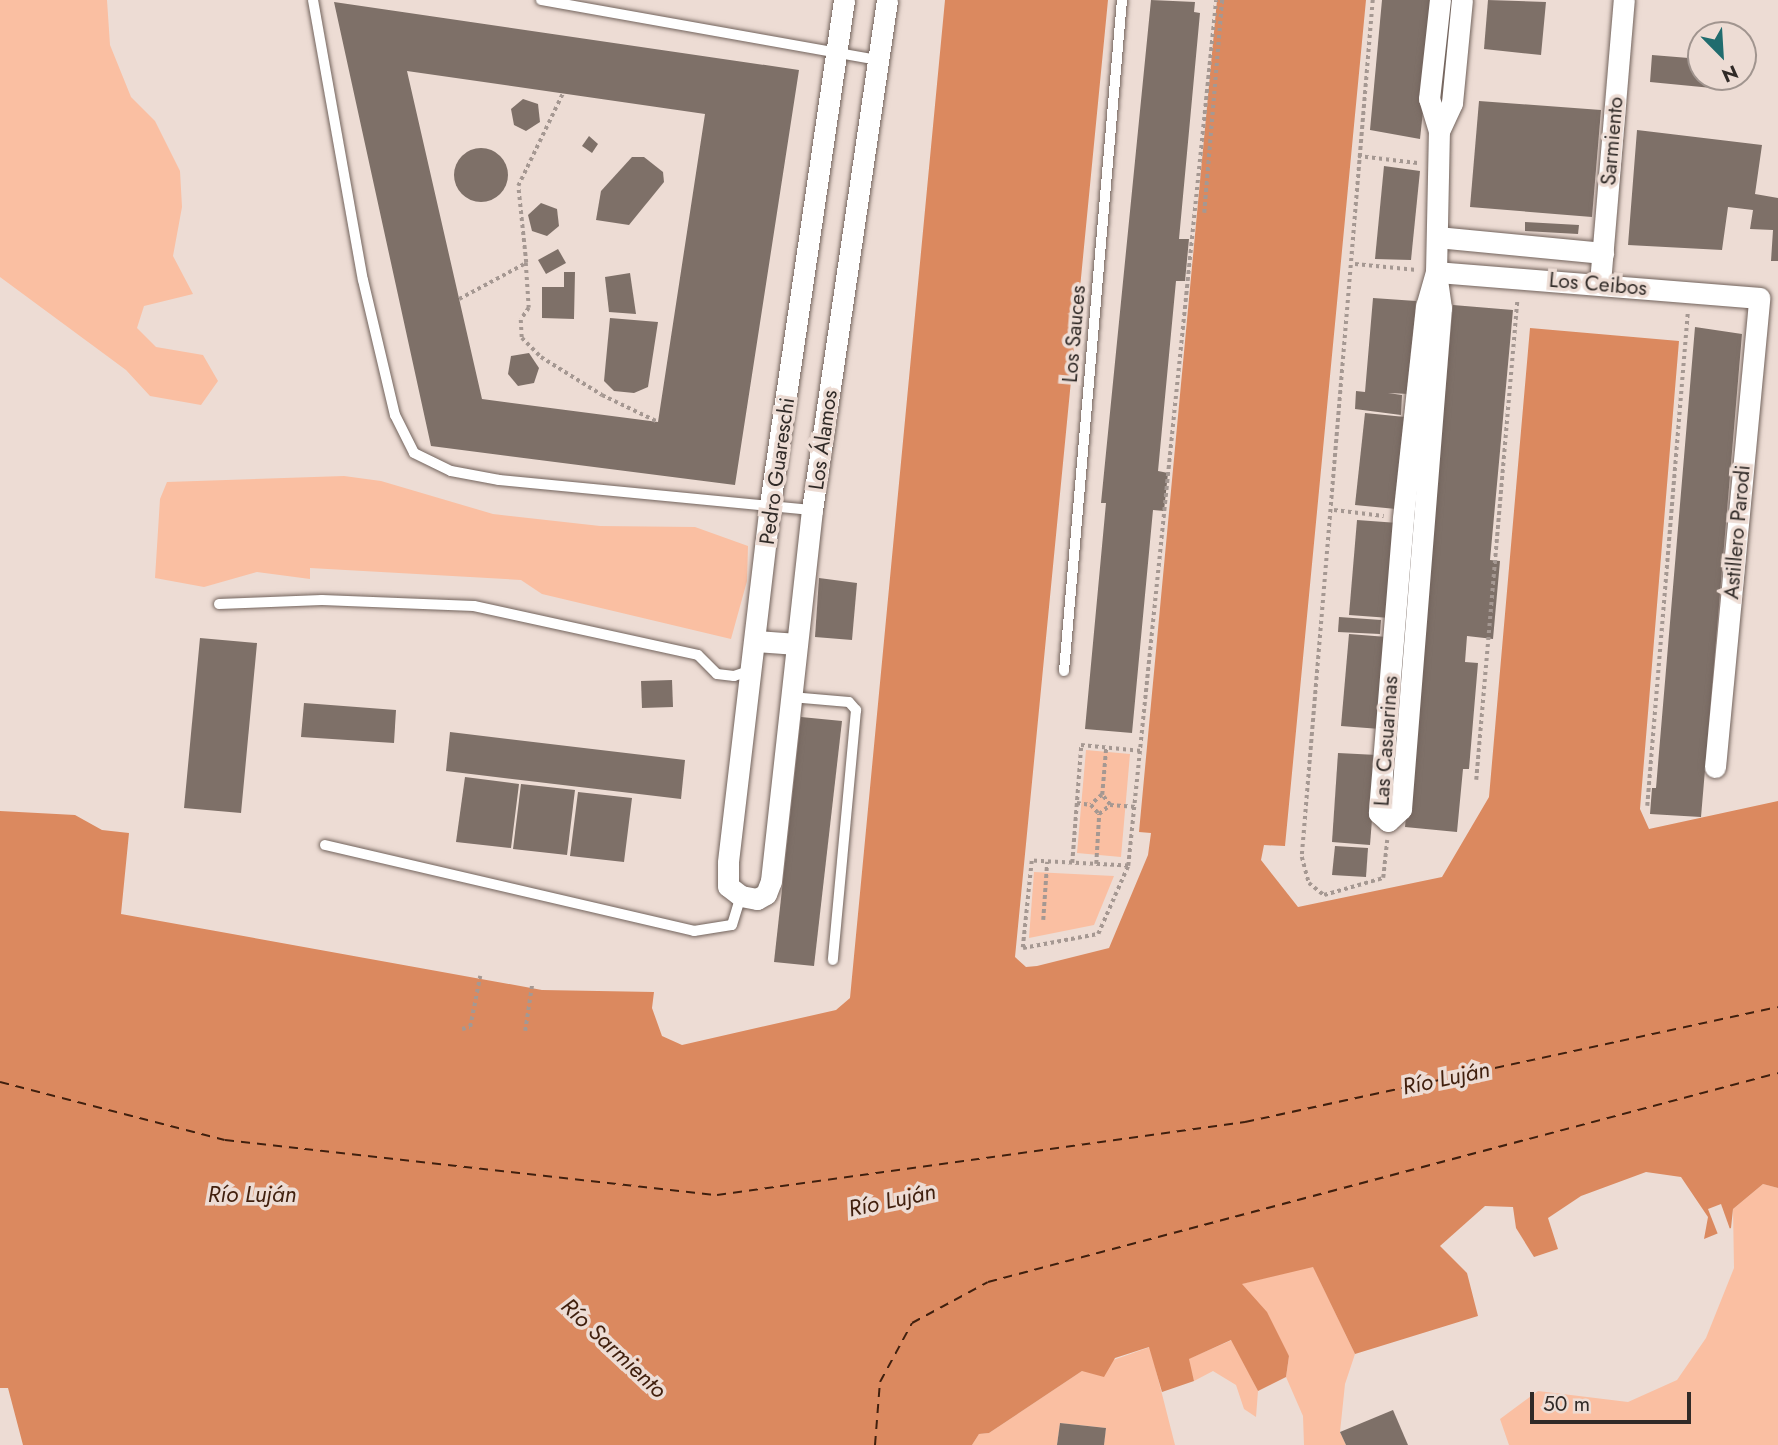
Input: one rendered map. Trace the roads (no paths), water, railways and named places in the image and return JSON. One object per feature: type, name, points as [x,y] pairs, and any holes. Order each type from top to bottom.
[{"type":"street","name":"Pedro Guareschi","points":[[741,896],[728,886],[728,863],[754,669],[770,504],[844,0]]},
{"type":"street","name":"Los Álamos","points":[[741,896],[757,899],[766,894],[771,881],[812,510],[887,0]]},
{"type":"street","name":"Las Casuarinas","points":[[1436,272],[1426,306],[1378,814],[1388,821],[1401,809],[1441,308],[1436,272],[1439,131],[1429,99],[1440,0]]},
{"type":"street","name":"Las Casuarinas","points":[[1439,131],[1452,103],[1462,0]]},
{"type":"street","name":"Sarmiento","points":[[1600,283],[1624,0]]},
{"type":"street","points":[[1437,237],[1603,253]]},
{"type":"street","name":"Los Ceibos","points":[[1436,272],[1600,283],[1690,293],[1769,293]]},
{"type":"street","name":"Astillero Parodi","points":[[1715,766],[1769,293]]},
{"type":"street","points":[[756,641],[797,644]]},
{"type":"lane","points":[[313,0],[363,280],[395,415],[414,453],[451,471],[499,480],[812,510]]},
{"type":"lane","points":[[541,0],[878,60]]},
{"type":"lane","name":"Los Sauces","points":[[1063,671],[1122,0]]},
{"type":"lane","points":[[219,604],[322,600],[474,606],[698,655],[717,674],[734,676],[754,669]]},
{"type":"lane","points":[[791,697],[849,702],[858,721],[833,960]]},
{"type":"lane","points":[[325,845],[694,931],[732,925],[741,896]]},
{"type":"water","name":"Río Luján","points":[[945,0],[1108,0],[1015,957],[1026,967],[1037,966],[1109,948],[1148,855],[1151,833],[1139,832],[1217,0],[1366,0],[1285,846],[1264,845],[1261,860],[1298,907],[1442,877],[1489,797],[1530,328],[1679,341],[1640,809],[1649,829],[1778,801],[1778,1188],[1763,1184],[1733,1209],[1731,1228],[1704,1239],[1708,1217],[1681,1177],[1646,1172],[1581,1196],[1548,1218],[1558,1249],[1534,1257],[1516,1228],[1513,1207],[1485,1206],[1440,1246],[1467,1273],[1478,1316],[1355,1354],[1313,1267],[1242,1284],[1267,1312],[1289,1356],[1286,1377],[1258,1391],[1231,1340],[1189,1359],[1194,1381],[1162,1392],[1149,1347],[1115,1358],[1104,1377],[1082,1371],[989,1433],[979,1434],[972,1445],[23,1445],[8,1388],[0,1388],[0,811],[75,815],[102,830],[129,833],[121,914],[542,990],[654,992],[652,1008],[662,1036],[682,1045],[836,1010],[850,998]]},
{"type":"water label","name":"Río Sarmiento","points":[[614,1348]]}]
